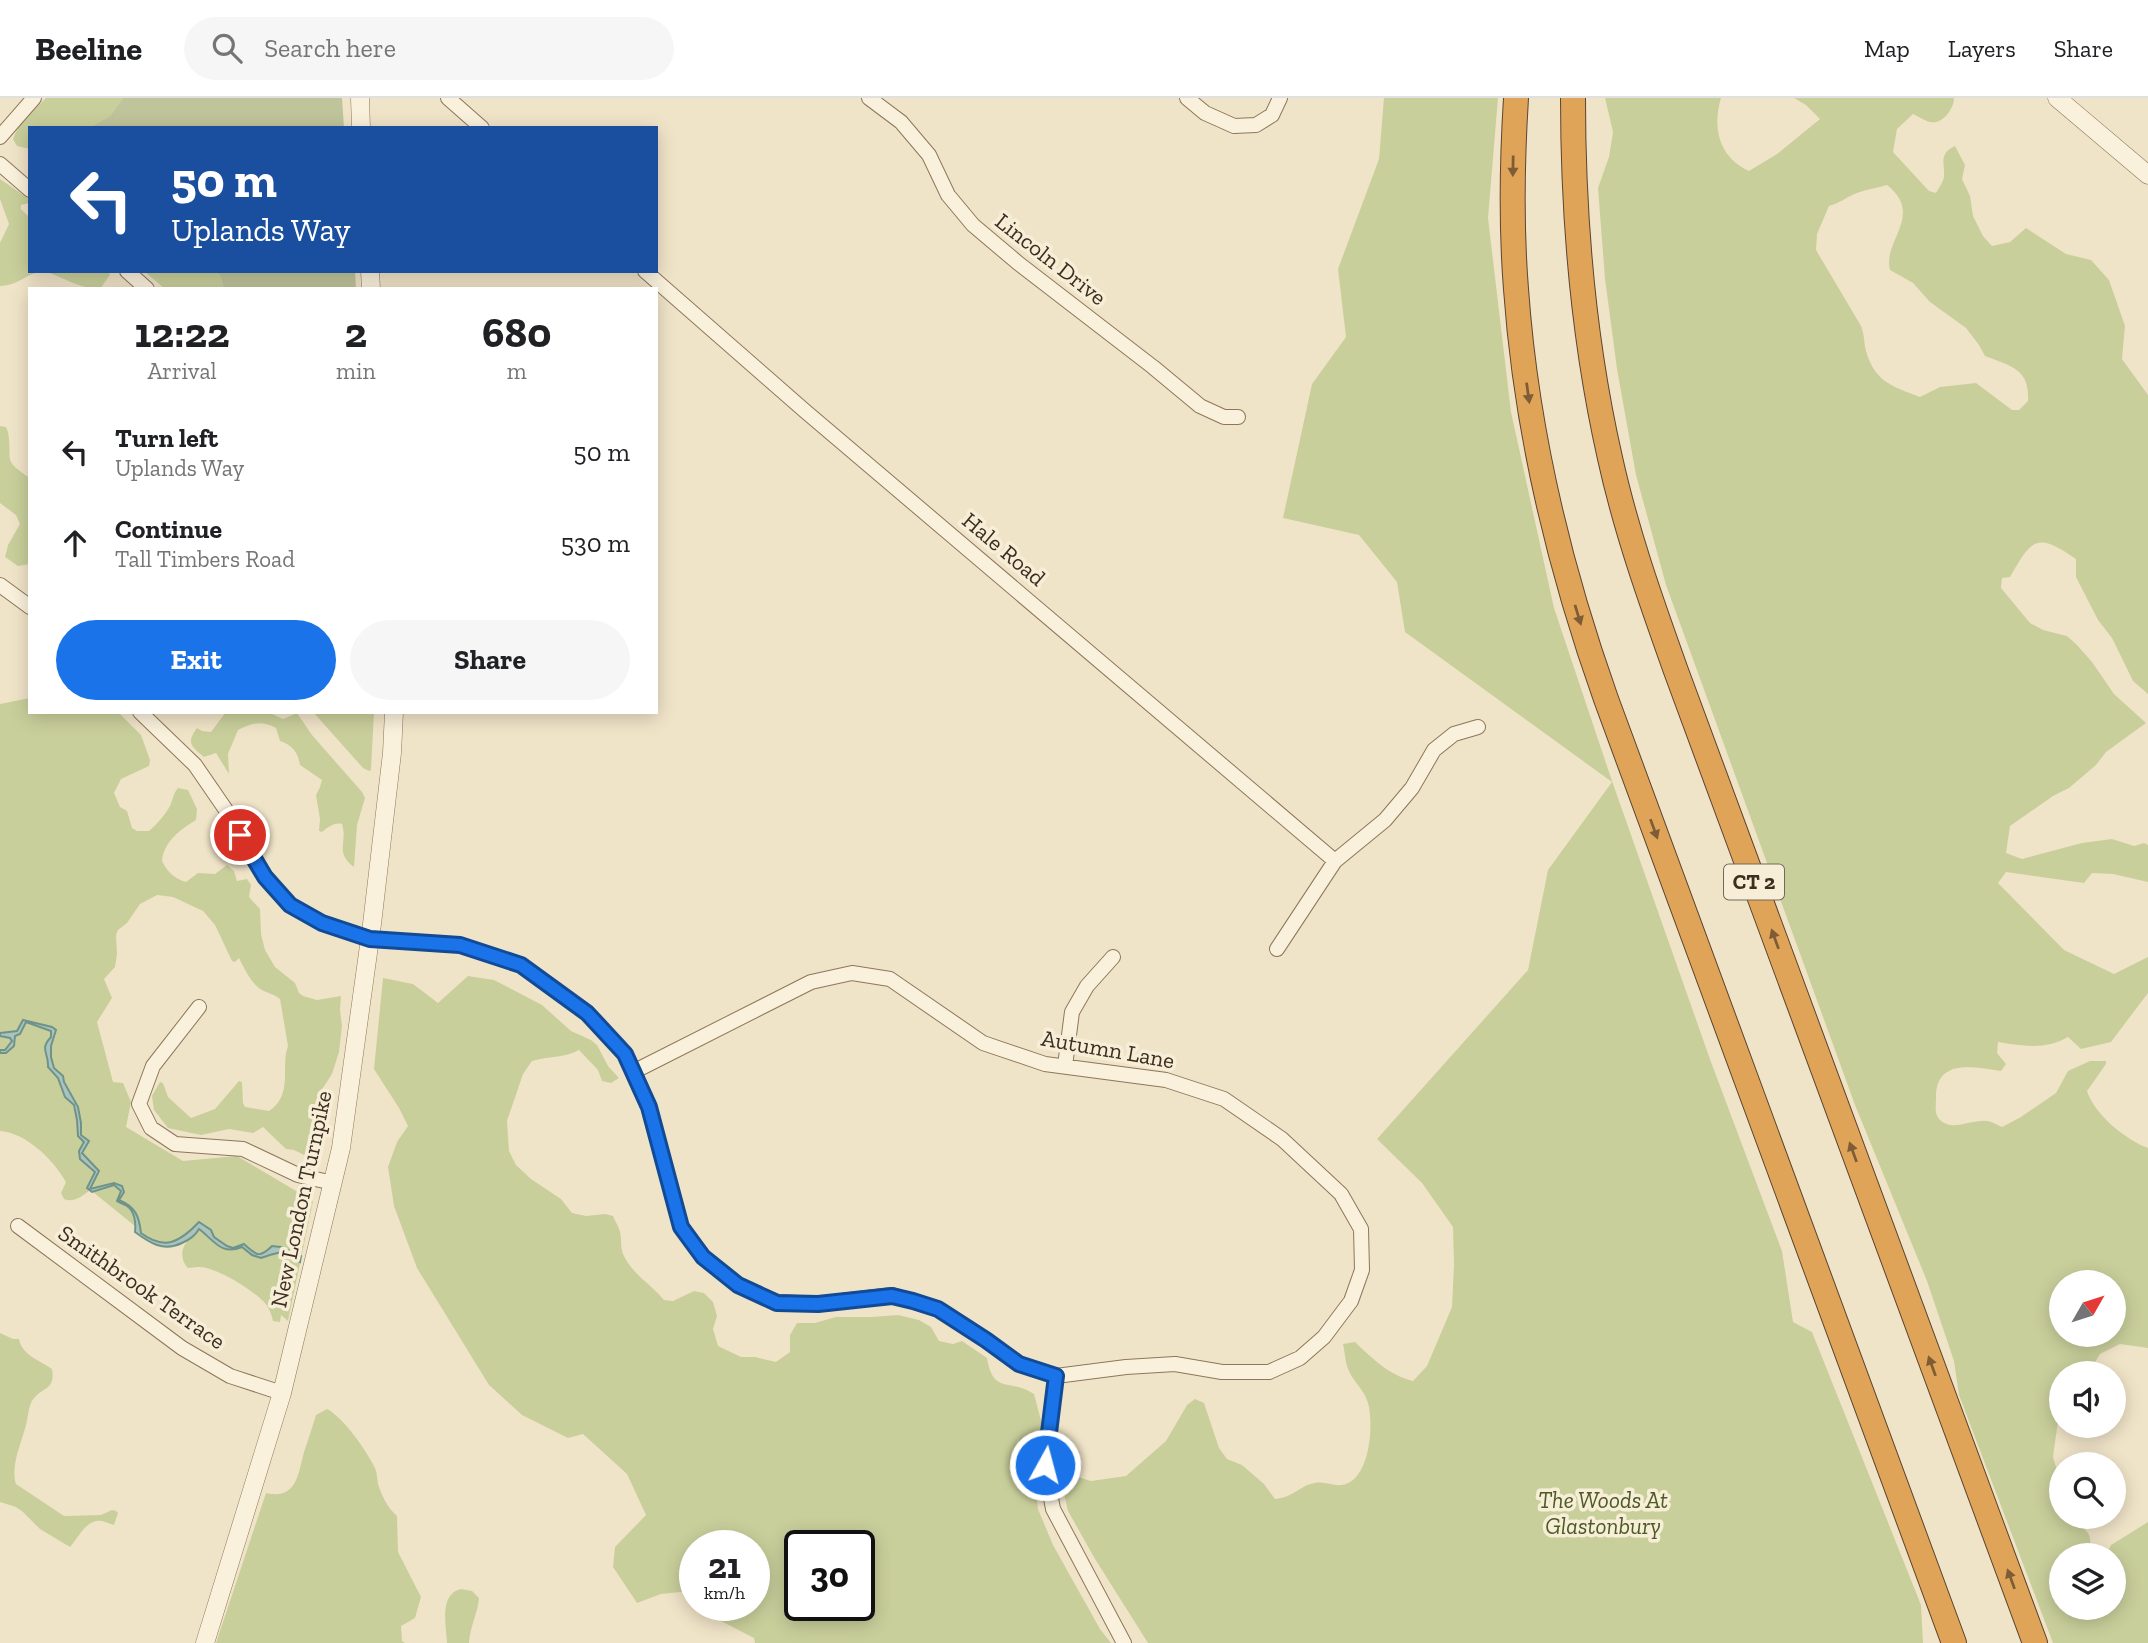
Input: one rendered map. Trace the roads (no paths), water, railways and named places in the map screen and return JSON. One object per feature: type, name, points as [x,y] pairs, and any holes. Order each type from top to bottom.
[{"type":"highway","points":[[1516,98],[1513,215],[1520,328],[1540,464],[1572,597],[1609,707],[1954,1643]]},
{"type":"highway","name":"CT 2","points":[[1573,98],[1575,201],[1587,330],[1603,424],[1629,531],[1680,682],[2035,1643]]},
{"type":"street","points":[[0,137],[34,98]]},
{"type":"street","points":[[360,98],[361,126]]},
{"type":"street","points":[[448,98],[480,126]]},
{"type":"street","name":"Lincoln Drive","points":[[869,98],[901,122],[929,155],[948,195],[973,225],[1200,407],[1224,417],[1238,417]]},
{"type":"street","points":[[1187,98],[1205,113],[1234,126],[1256,125],[1272,115],[1280,98]]},
{"type":"street","points":[[2057,98],[2148,175]]},
{"type":"street","points":[[0,164],[28,188]]},
{"type":"street","points":[[129,273],[145,287]]},
{"type":"street","name":"Hale Road","points":[[647,273],[815,420],[1335,861]]},
{"type":"street","points":[[0,585],[28,606]]},
{"type":"street","points":[[142,714],[195,765],[228,813],[265,877],[290,905],[322,923],[370,939],[460,945],[521,965],[587,1013],[625,1054],[649,1107],[681,1227],[703,1257],[738,1285],[777,1303],[818,1304],[892,1296],[913,1301],[938,1309],[1019,1364],[1056,1376],[1045,1465],[1053,1509],[1124,1643]]},
{"type":"street","name":"New London Turnpike","points":[[205,1643],[282,1394],[341,1148],[370,939],[392,753],[394,714]]},
{"type":"street","points":[[1277,948],[1335,861],[1385,820],[1412,788],[1434,750],[1454,734],[1478,727]]},
{"type":"street","points":[[1065,1066],[1072,1012],[1087,986],[1113,957]]},
{"type":"street","name":"Autumn Lane","points":[[633,1072],[811,982],[852,973],[890,979],[983,1043],[1045,1064],[1166,1080],[1224,1099],[1282,1139],[1341,1194],[1361,1229],[1362,1269],[1351,1301],[1324,1337],[1300,1358],[1269,1373],[1222,1372],[1175,1364],[1056,1376]]},
{"type":"street","points":[[199,1007],[153,1066],[139,1104],[151,1128],[176,1144],[243,1149],[298,1175],[333,1183]]},
{"type":"street","name":"Smithbrook Terrace","points":[[18,1226],[182,1348],[230,1376],[282,1394]]},
{"type":"water","points":[[23,1020],[56,1030],[51,1046],[54,1068],[63,1076],[78,1107],[81,1135],[89,1141],[82,1153],[99,1171],[90,1189],[114,1183],[122,1186],[124,1192],[119,1200],[135,1212],[141,1233],[158,1242],[179,1239],[199,1222],[227,1246],[233,1248],[244,1244],[258,1254],[264,1253],[272,1246],[281,1247],[301,1256],[300,1262],[281,1253],[261,1258],[242,1247],[229,1250],[199,1229],[187,1241],[169,1247],[151,1243],[135,1232],[132,1211],[117,1201],[121,1191],[114,1185],[92,1192],[87,1188],[95,1172],[80,1159],[79,1151],[84,1142],[78,1136],[74,1105],[65,1097],[58,1078],[48,1067],[45,1048],[51,1031],[26,1022],[20,1034],[15,1036],[14,1046],[6,1053],[0,1053],[0,1050],[5,1050],[12,1041],[0,1036],[0,1033],[17,1031]]},
{"type":"park label","name":"The Woods At Glastonbury","points":[[1603,1513]]}]
